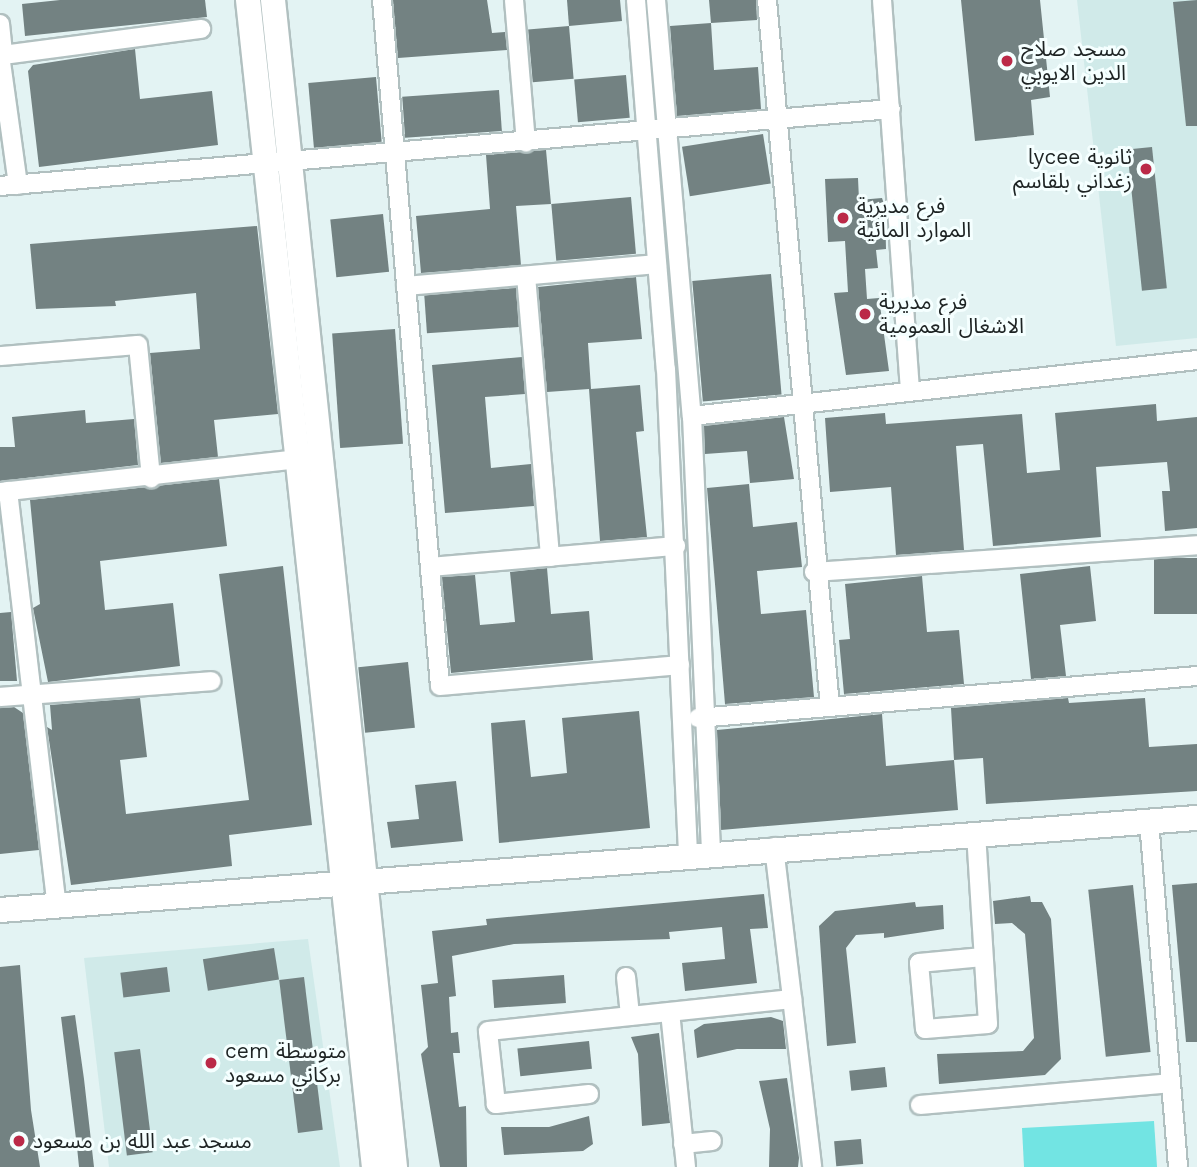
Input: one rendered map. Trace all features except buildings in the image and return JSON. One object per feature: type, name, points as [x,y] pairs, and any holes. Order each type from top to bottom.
[{"type":"main road","points":[[248,0],[293,459],[395,1167]]},
{"type":"main road","points":[[272,0],[319,457],[374,1167]]},
{"type":"main road","points":[[0,910],[353,880],[699,856],[774,847],[1197,818]]},
{"type":"street","points":[[382,0],[440,686],[680,665]]},
{"type":"street","points":[[514,0],[526,142]]},
{"type":"street","points":[[636,0],[676,546],[683,719],[699,856]]},
{"type":"street","points":[[656,0],[692,416],[708,718],[699,856]]},
{"type":"street","points":[[767,0],[814,572],[830,707]]},
{"type":"street","points":[[882,0],[910,391]]},
{"type":"street","points":[[0,24],[9,186],[288,157],[395,153],[777,122],[891,108]]},
{"type":"street","points":[[2,55],[201,29]]},
{"type":"street","points":[[406,286],[657,264]]},
{"type":"street","points":[[526,276],[550,557]]},
{"type":"street","points":[[0,356],[138,345],[151,478]]},
{"type":"street","points":[[692,416],[800,408],[910,391],[1197,360]]},
{"type":"street","points":[[57,905],[4,492],[151,478],[319,457]]},
{"type":"street","points":[[814,572],[1197,545]]},
{"type":"street","points":[[430,567],[676,546]]},
{"type":"street","points":[[683,719],[1197,676]]},
{"type":"street","points":[[0,696],[211,681]]},
{"type":"street","points":[[1149,821],[1178,1167]]},
{"type":"street","points":[[976,833],[988,1024],[925,1029],[919,963],[983,957]]},
{"type":"street","points":[[774,847],[812,1167]]},
{"type":"street","points":[[626,977],[630,1016]]},
{"type":"street","points":[[589,1094],[496,1104],[488,1031],[792,999]]},
{"type":"street","points":[[670,1012],[686,1167]]},
{"type":"street","points":[[920,1105],[1169,1083]]},
{"type":"street","points":[[684,1143],[712,1141]]},
{"type":"shaded area","name":"lycee ثانوية زغداني بلقاسم","points":[[1077,0],[1197,0],[1197,338],[1116,346]]},
{"type":"shaded area","name":"cem متوسطة بركاني مسعود","points":[[308,939],[340,1167],[109,1167],[84,958]]},
{"type":"shaded area","points":[[1154,1121],[1157,1167],[1024,1167],[1022,1128]]},
{"type":"place","name":"مسجد صلاح الدين الايوبي","points":[[1007,61]]},
{"type":"place","name":"lycee ثانوية زغداني بلقاسم","points":[[1146,169]]},
{"type":"place","name":"فرع مديرية الموارد المائية","points":[[843,218]]},
{"type":"place","name":"فرع مديرية الاشغال العمومية","points":[[865,314]]},
{"type":"place","name":"cem متوسطة بركاني مسعود","points":[[211,1063]]},
{"type":"place","name":"مسجد عبد الله بن مسعود","points":[[19,1141]]}]
